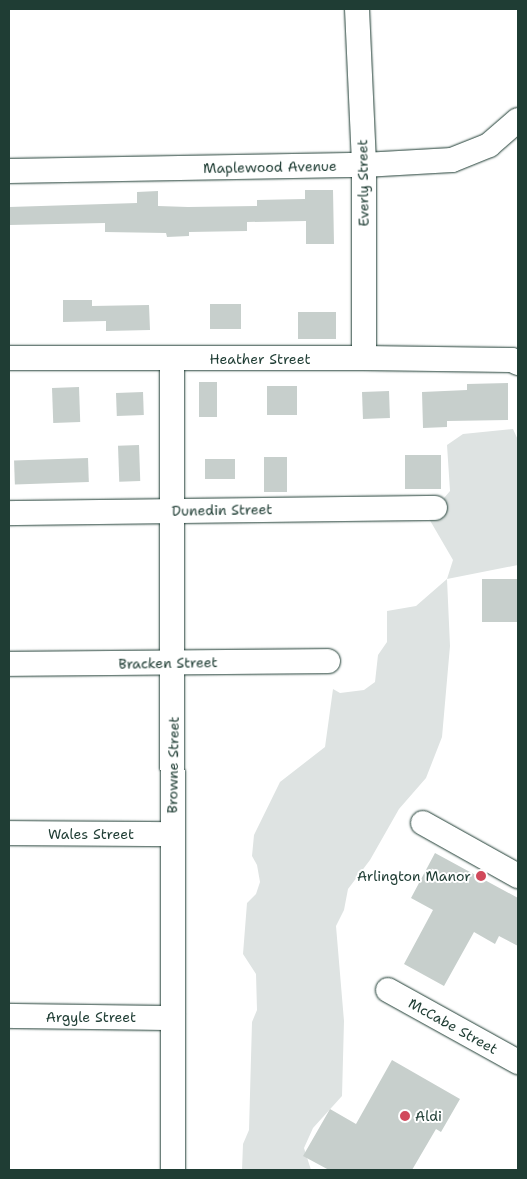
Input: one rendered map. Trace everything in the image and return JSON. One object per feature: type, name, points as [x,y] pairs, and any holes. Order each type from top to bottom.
[{"type":"street","name":"Everly Street","points":[[357,9],[364,165],[364,358]]},
{"type":"street","name":"Maplewood Avenue","points":[[9,171],[364,165],[452,160],[490,145],[518,120]]},
{"type":"street","name":"Heather Street","points":[[9,358],[364,358],[515,361]]},
{"type":"street","name":"Browne Street","points":[[172,359],[174,663],[172,834],[173,1170]]},
{"type":"street","name":"Dunedin Street","points":[[9,513],[435,508]]},
{"type":"street","name":"Bracken Street","points":[[9,664],[328,661]]},
{"type":"street","points":[[424,823],[518,876]]},
{"type":"street","name":"Wales Street","points":[[9,833],[172,834]]},
{"type":"street","name":"McCabe Street","points":[[388,990],[518,1062]]},
{"type":"street","name":"Argyle Street","points":[[9,1016],[173,1018]]},
{"type":"shaded area","points":[[513,429],[518,440],[518,565],[447,579],[453,560],[428,517],[450,491],[447,445],[463,434]]},
{"type":"shaded area","points":[[447,579],[450,646],[442,737],[426,778],[399,809],[370,860],[348,889],[344,910],[336,926],[344,1021],[342,1096],[313,1128],[304,1148],[311,1170],[242,1170],[243,1144],[249,1130],[252,1022],[257,1010],[256,974],[243,954],[247,903],[256,894],[260,882],[257,865],[252,856],[254,835],[280,782],[325,747],[333,689],[340,693],[364,690],[375,682],[378,655],[387,642],[387,611],[416,606]]},
{"type":"building","points":[[305,190],[333,190],[334,244],[306,244],[306,221],[247,222],[247,231],[189,232],[189,236],[167,237],[166,233],[105,232],[105,223],[9,225],[9,207],[137,203],[137,192],[158,191],[158,206],[257,206],[257,200],[305,199]]},
{"type":"building","points":[[63,300],[92,300],[92,306],[149,305],[150,330],[106,331],[106,321],[63,322]]},
{"type":"building","points":[[210,304],[241,304],[241,329],[210,329]]},
{"type":"building","points":[[298,312],[336,312],[336,339],[298,339]]},
{"type":"building","points":[[199,382],[217,382],[217,417],[199,417]]},
{"type":"building","points":[[508,383],[508,420],[447,421],[447,427],[423,428],[422,392],[467,390],[467,384]]},
{"type":"building","points":[[267,386],[297,386],[297,415],[267,415]]},
{"type":"building","points":[[79,387],[80,422],[53,423],[52,388]]},
{"type":"building","points":[[389,391],[390,418],[363,419],[362,392]]},
{"type":"building","points":[[143,392],[144,415],[117,416],[116,393]]},
{"type":"building","points":[[139,445],[140,481],[119,482],[118,446]]},
{"type":"building","points":[[405,455],[441,455],[441,489],[405,489]]},
{"type":"building","points":[[264,457],[287,457],[287,492],[264,492]]},
{"type":"building","points":[[88,458],[89,482],[15,485],[14,461]]},
{"type":"building","points":[[205,459],[235,459],[235,479],[205,479]]},
{"type":"building","points":[[482,579],[518,579],[518,622],[482,622]]},
{"type":"building","points":[[435,853],[518,898],[518,946],[499,936],[495,944],[474,932],[444,986],[404,964],[433,910],[411,898]]},
{"type":"building","name":"Aldi","points":[[392,1060],[460,1099],[441,1132],[436,1129],[412,1170],[329,1170],[303,1156],[330,1109],[356,1124]]},
{"type":"place","name":"Arlington Manor","points":[[481,876]]},
{"type":"place","name":"Aldi","points":[[405,1116]]}]
